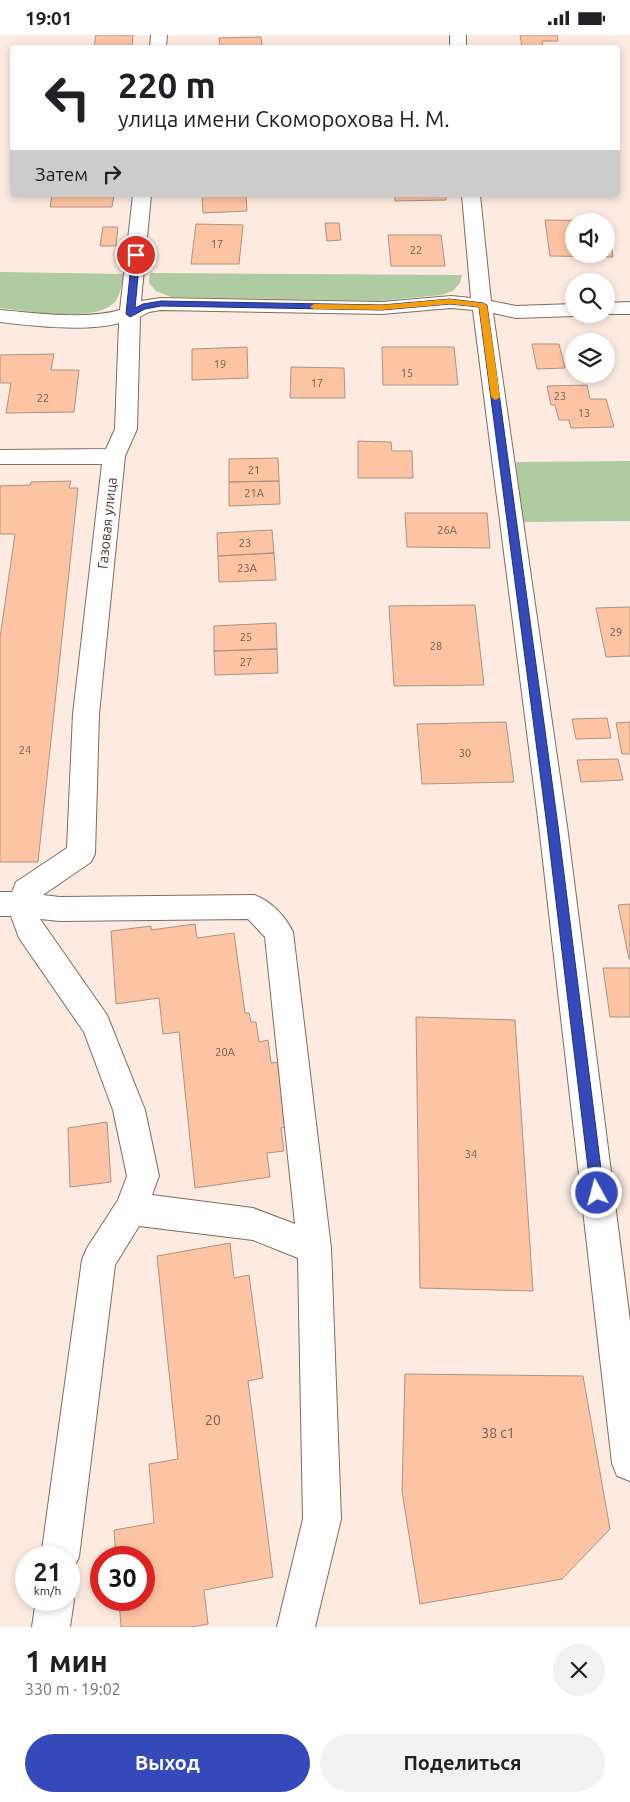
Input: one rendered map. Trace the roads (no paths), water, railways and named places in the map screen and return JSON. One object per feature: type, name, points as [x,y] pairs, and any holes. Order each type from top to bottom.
[{"type":"street","name":"Газовая улица","points":[[10,904],[81,854],[86,714],[114,456],[126,429],[130,314],[142,197]]},
{"type":"street","points":[[471,197],[477,268],[554,835],[630,1463]]},
{"type":"street","points":[[0,315],[39,320],[108,320],[130,314],[143,307],[161,304],[382,308],[450,302],[483,305],[516,312],[565,310]]},
{"type":"street","points":[[615,309],[630,308]]},
{"type":"street","points":[[0,457],[114,456]]},
{"type":"street","points":[[10,904],[96,1025],[129,1110],[143,1177],[131,1209],[99,1260],[61,1546]]},
{"type":"street","points":[[10,904],[60,909],[254,907],[279,932],[314,1248],[322,1519],[296,1627]]},
{"type":"street","points":[[131,1209],[253,1224],[314,1248]]},
{"type":"street","points":[[51,1627],[53,1611]]}]
